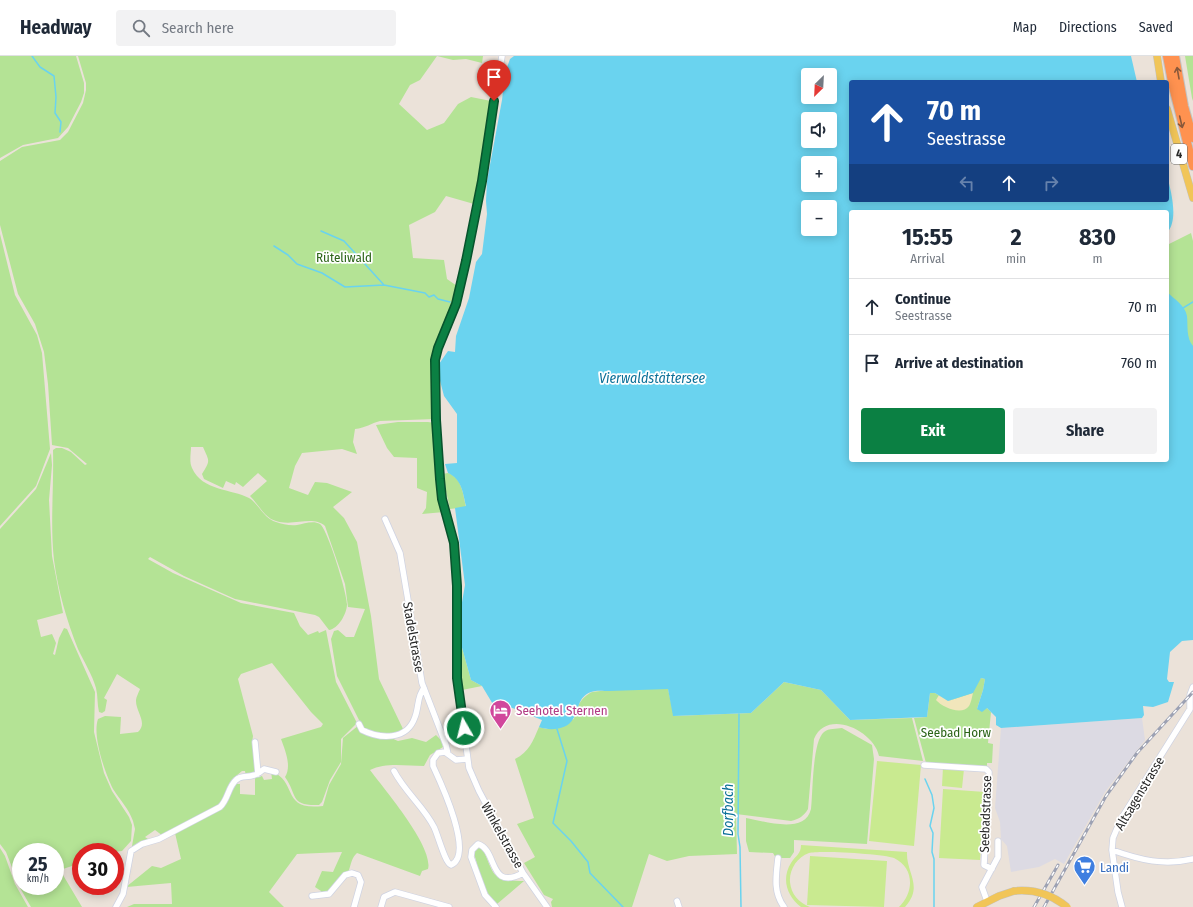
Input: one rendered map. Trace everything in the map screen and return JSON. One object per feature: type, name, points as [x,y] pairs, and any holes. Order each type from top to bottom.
[{"type":"highway","points":[[1168,56],[1173,87],[1193,166]]},
{"type":"highway","points":[[1176,56],[1184,106],[1193,138]]},
{"type":"main road","points":[[1157,56],[1161,80]]},
{"type":"main road","name":"4","points":[[1169,116],[1193,198]]},
{"type":"main road","points":[[977,907],[987,901],[1014,891],[1026,890],[1044,893],[1067,907]]},
{"type":"street","name":"Winkelstrasse","points":[[502,56],[482,181],[466,261],[456,304],[438,348],[435,360],[436,420],[442,499],[454,543],[457,586],[457,678],[464,724],[467,759],[471,776],[523,874],[547,907]]},
{"type":"street","name":"Stadelstrasse","points":[[385,519],[400,553],[424,688],[448,754]]},
{"type":"street","name":"Altsagenstrasse","points":[[1122,907],[1112,850],[1113,838],[1116,830],[1190,709],[1190,695],[1193,687]]},
{"type":"street","points":[[359,724],[362,730],[382,737],[390,737],[404,732],[411,726],[415,718],[419,693],[424,688]]},
{"type":"street","points":[[255,742],[258,774]]},
{"type":"street","points":[[394,771],[402,786],[432,824],[440,841],[446,862],[451,866],[456,862],[458,855],[458,831],[450,802],[433,766],[433,760],[438,753],[445,752],[456,760],[467,759]]},
{"type":"street","name":"Seebadstrasse","points":[[924,765],[986,769],[989,772],[984,865],[992,869]]},
{"type":"street","points":[[116,907],[123,894],[131,851],[135,847],[159,839],[214,811],[227,800],[235,780],[239,778],[253,777],[264,769],[276,772]]},
{"type":"street","name":"Seebadstrasse","points":[[987,901],[982,888],[999,855],[998,841]]},
{"type":"street","points":[[496,907],[485,895],[471,856],[472,850],[478,844],[485,848],[496,871],[502,877],[515,877],[523,874]]},
{"type":"street","points":[[1112,850],[1152,862],[1178,862],[1193,859]]},
{"type":"street","points":[[778,858],[776,888],[777,895],[784,907]]},
{"type":"street","points":[[312,896],[329,894],[345,875],[352,873],[358,876],[361,882],[354,907]]},
{"type":"street","points":[[381,907],[384,897],[395,892],[448,907]]},
{"type":"street","points":[[677,901],[679,907]]},
{"type":"shaded area","points":[[1142,718],[1145,740],[1105,792],[1064,864],[1055,859],[1039,867],[1011,872],[1007,846],[1001,839],[1000,822],[995,808],[1001,728]]},
{"type":"green space","points":[[0,56],[76,56],[84,83],[84,93],[68,127],[58,138],[23,145],[0,158]]},
{"type":"green space","name":"Rüteliwald","points":[[78,56],[437,56],[420,80],[410,85],[399,104],[427,130],[444,123],[458,104],[471,97],[491,101],[474,204],[446,196],[435,212],[409,225],[413,258],[444,260],[447,279],[457,286],[451,308],[438,341],[435,419],[380,421],[355,429],[353,442],[357,454],[342,449],[302,453],[295,466],[289,488],[308,495],[315,482],[327,483],[352,492],[333,507],[344,518],[357,542],[371,616],[379,679],[404,731],[389,736],[363,728],[337,676],[331,639],[334,631],[338,630],[346,637],[354,637],[365,609],[348,607],[345,584],[325,526],[313,521],[286,523],[278,522],[265,514],[268,518],[276,522],[283,524],[297,525],[311,522],[320,524],[328,537],[341,575],[347,604],[347,608],[339,624],[329,630],[319,617],[315,615],[235,599],[184,576],[150,557],[148,559],[173,573],[241,603],[294,613],[300,626],[308,635],[326,630],[336,682],[357,723],[341,739],[341,762],[330,780],[322,802],[319,805],[303,804],[296,798],[285,777],[288,763],[281,739],[321,727],[323,724],[311,712],[272,663],[241,674],[238,679],[253,736],[252,743],[256,771],[246,776],[245,771],[242,771],[236,776],[222,804],[163,836],[155,830],[145,837],[148,839],[134,847],[132,846],[135,829],[133,821],[127,809],[113,789],[106,774],[98,744],[97,726],[98,719],[105,716],[121,717],[120,734],[138,732],[142,725],[136,705],[137,696],[140,689],[117,674],[104,698],[107,700],[105,711],[102,713],[99,712],[97,691],[78,649],[60,594],[53,546],[53,450],[56,448],[62,448],[71,452],[85,465],[87,464],[68,448],[52,445],[48,384],[44,352],[35,324],[18,294],[0,225],[0,161],[22,147],[60,140],[68,132],[83,103],[86,83]],"holes":[[[191,447],[203,447],[208,460],[207,466],[202,474],[204,479],[223,488],[226,481],[235,485],[236,482],[243,487],[258,473],[267,481],[250,496],[265,514],[249,498],[242,495],[210,485],[197,476],[191,466]]]},
{"type":"green space","points":[[437,56],[483,56],[482,63],[466,59],[453,60]]},
{"type":"green space","points":[[1185,56],[1193,56],[1193,101],[1192,98]]},
{"type":"green space","points":[[1191,233],[1193,241],[1193,454],[1169,448],[1169,244]]},
{"type":"green space","points":[[0,234],[15,295],[37,335],[42,353],[50,449],[36,486],[0,526]]},
{"type":"green space","points":[[398,422],[435,423],[438,479],[444,512],[422,514],[426,508],[427,492],[417,488],[417,458],[394,457],[387,448],[376,425]]},
{"type":"green space","points":[[51,453],[52,465],[49,500],[52,556],[63,613],[37,620],[41,637],[52,634],[56,643],[53,654],[55,655],[59,638],[64,628],[67,629],[95,692],[94,732],[104,773],[112,791],[129,817],[132,825],[131,841],[124,849],[124,843],[72,843],[72,866],[64,869],[64,843],[12,843],[12,867],[6,852],[0,844],[0,529],[36,489]]},
{"type":"green space","points":[[448,473],[453,475],[459,483],[463,492],[466,507],[450,509],[442,474]]},
{"type":"green space","points":[[461,644],[471,680],[482,686],[462,690]]},
{"type":"green space","name":"Seebad Horw","points":[[981,678],[985,679],[977,709],[987,708],[991,712],[988,743],[993,744],[992,763],[987,763],[987,766],[926,763],[914,718],[927,717],[930,693],[935,693],[948,701],[961,696]]},
{"type":"green space","points":[[784,682],[821,690],[850,720],[912,718],[923,761],[879,756],[869,738],[860,731],[850,726],[839,724],[829,725],[820,730],[814,739],[808,809],[801,817],[791,821],[736,814],[737,854],[689,856],[667,861],[649,854],[632,907],[552,907],[551,902],[553,899],[544,895],[524,863],[535,857],[517,824],[534,818],[515,759],[527,749],[539,727],[547,729],[574,719],[577,708],[587,695],[594,692],[603,691],[668,689],[674,716],[751,713]]},
{"type":"green space","points":[[359,725],[361,729],[398,741],[412,738],[426,742],[436,735],[441,740],[443,747],[430,755],[424,766],[389,765],[370,770],[406,818],[423,847],[428,859],[428,869],[422,871],[420,876],[357,853],[347,874],[340,882],[332,889],[320,894],[321,891],[315,887],[322,871],[333,872],[342,852],[297,854],[269,892],[284,907],[127,907],[134,904],[172,904],[171,883],[126,887],[152,866],[161,868],[181,859],[175,833],[220,809],[235,784],[240,784],[240,794],[255,795],[255,778],[262,776],[264,780],[272,779],[271,771],[280,776],[285,782],[295,800],[301,804],[310,806],[323,806],[329,785],[341,764],[343,738]]},
{"type":"green space","points":[[842,728],[872,745],[874,759],[867,844],[794,840],[794,852],[790,858],[776,858],[773,853],[749,852],[746,841],[746,818],[773,823],[793,824],[801,822],[807,817],[811,809],[815,757],[820,738],[824,732],[830,729]]},
{"type":"green space","points":[[877,761],[921,765],[914,846],[869,841]]},
{"type":"green space","points":[[943,767],[964,769],[962,788],[942,786]]},
{"type":"green space","points":[[943,789],[985,792],[980,860],[939,858]]},
{"type":"green space","points":[[801,845],[907,852],[907,860],[914,886],[910,899],[905,907],[899,907],[908,895],[910,881],[906,868],[901,862],[894,858],[865,854],[815,852],[805,855],[797,861],[792,869],[790,882],[792,890],[796,898],[810,907],[801,907],[792,898],[789,892],[786,875],[791,863],[799,853]]},
{"type":"green space","points":[[477,847],[483,849],[490,866],[500,878],[505,880],[524,881],[497,904],[488,894],[482,881],[474,853]]},
{"type":"green space","points":[[0,848],[5,856],[12,876],[12,895],[21,895],[28,907],[0,907]]},
{"type":"green space","points":[[810,856],[887,861],[884,907],[807,905]]},
{"type":"green space","points":[[64,877],[72,890],[72,895],[75,895],[82,907],[31,907],[24,895],[64,895]]},
{"type":"sand","points":[[973,693],[969,706],[962,710],[947,708],[936,700],[939,695],[948,701]]},
{"type":"water","name":"Vierwaldstättersee","points":[[514,56],[1131,56],[1137,80],[849,80],[849,202],[1169,202],[1169,184],[1173,205],[1173,220],[1169,230],[1169,210],[849,210],[849,462],[1169,462],[1169,294],[1182,305],[1186,312],[1188,335],[1193,346],[1193,640],[1182,641],[1170,652],[1167,679],[1169,682],[1174,682],[1168,702],[1153,707],[1143,706],[1144,715],[1142,718],[1001,728],[996,725],[996,717],[987,708],[982,712],[977,709],[985,679],[981,678],[973,693],[948,701],[935,693],[930,693],[927,717],[850,720],[821,690],[784,682],[751,713],[673,716],[668,689],[591,692],[583,697],[575,716],[570,723],[558,729],[539,727],[542,720],[505,705],[497,717],[490,713],[494,706],[482,686],[471,680],[461,644],[461,608],[465,585],[455,508],[466,506],[463,492],[459,483],[448,473],[445,464],[457,463],[457,414],[444,396],[438,373],[439,364],[448,351],[455,352],[456,336],[469,298],[476,262],[482,254],[487,214],[487,181],[502,100],[505,73],[510,59]]},
{"type":"waterway","points":[[32,56],[40,67],[54,76],[56,97],[55,113],[61,122],[60,132]]},
{"type":"waterway","points":[[321,231],[344,241],[384,285]]},
{"type":"waterway","points":[[274,246],[288,255],[297,264],[322,273],[345,287],[384,285],[425,293],[429,297],[434,295],[438,299],[450,302]]},
{"type":"waterway","points":[[1183,308],[1193,302]]},
{"type":"waterway","name":"Dorfbach","points":[[739,714],[738,834],[740,847],[741,907]]},
{"type":"waterway","points":[[557,729],[567,761],[553,823],[571,841],[588,862],[590,873],[623,907]]},
{"type":"waterway","points":[[925,779],[932,795],[934,808],[930,826],[933,833],[932,852],[934,859],[934,907]]},
{"type":"railway","points":[[1044,907],[1106,796],[1137,753],[1193,692]]},
{"type":"railway","points":[[1034,907],[1058,865]]},
{"type":"place","name":"Seehotel Sternen","points":[[500,730]]},
{"type":"place","name":"Landi","points":[[1085,886]]},
{"type":"route","points":[[464,728],[457,678],[457,586],[454,543],[442,499],[436,420],[435,360],[438,348],[456,304],[466,261],[482,181],[494,101]]}]
